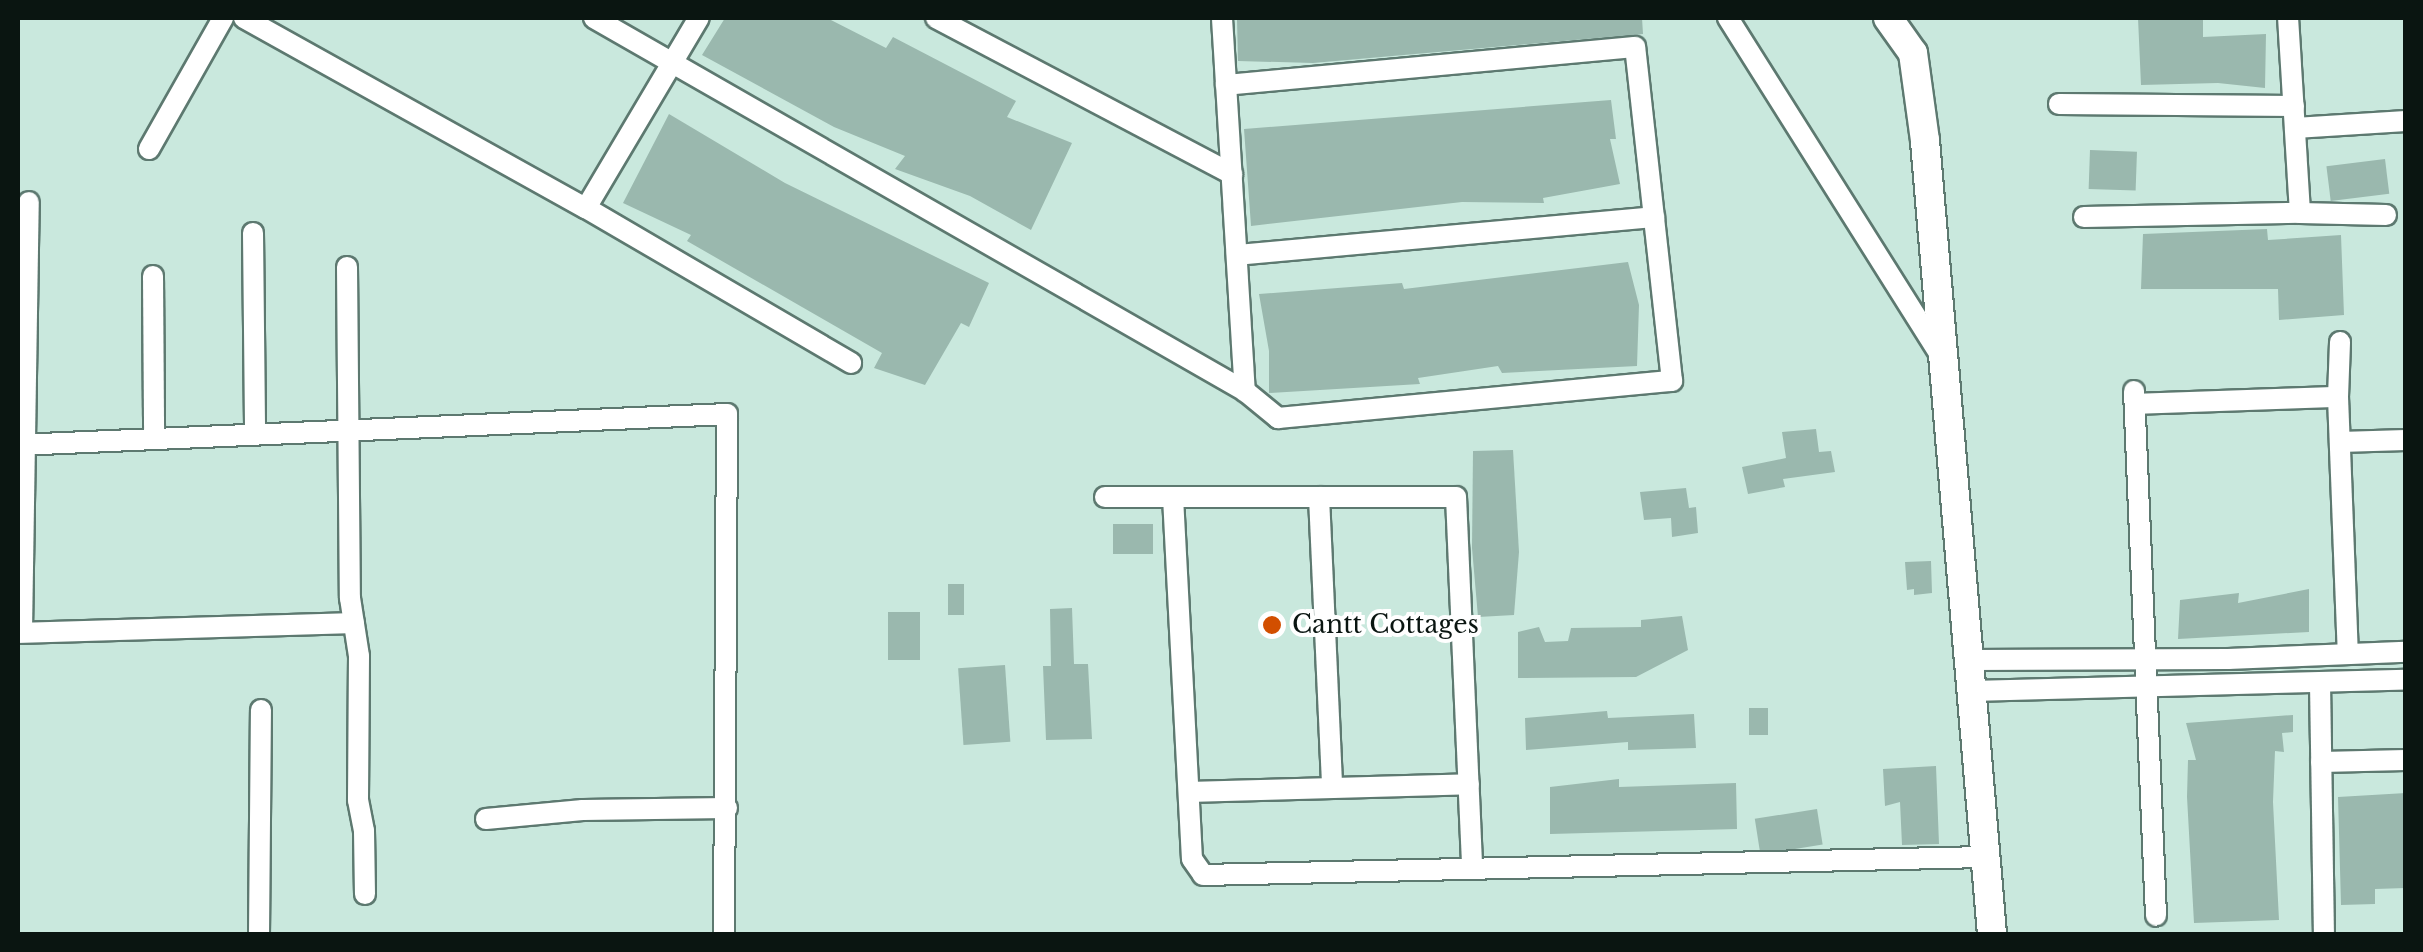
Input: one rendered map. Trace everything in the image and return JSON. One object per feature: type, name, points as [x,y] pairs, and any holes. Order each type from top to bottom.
[{"type":"main road","points":[[1888,18],[1913,53],[1946,364],[1992,934]]},
{"type":"street","points":[[149,149],[222,18]]},
{"type":"street","points":[[244,18],[586,208],[851,363]]},
{"type":"street","points":[[594,18],[1245,391],[1278,418],[1672,380],[1635,47],[1226,85]]},
{"type":"street","points":[[586,208],[699,18]]},
{"type":"street","points":[[936,18],[1232,174]]},
{"type":"street","points":[[1222,18],[1245,391]]},
{"type":"street","points":[[1728,18],[1946,364]]},
{"type":"street","points":[[2288,18],[2300,213]]},
{"type":"street","points":[[2059,104],[2294,106]]},
{"type":"street","points":[[2295,128],[2406,120]]},
{"type":"street","points":[[28,202],[20,445],[20,632],[354,623]]},
{"type":"street","points":[[2084,216],[2386,215]]},
{"type":"street","points":[[1237,255],[1654,217]]},
{"type":"street","points":[[253,233],[256,434]]},
{"type":"street","points":[[348,267],[346,431],[354,623],[359,656],[358,800],[364,830],[365,894]]},
{"type":"street","points":[[153,276],[154,439]]},
{"type":"street","points":[[2340,342],[2338,397],[2348,654]]},
{"type":"street","points":[[2156,916],[2134,398],[2338,397]]},
{"type":"street","points":[[20,445],[726,414],[724,934]]},
{"type":"street","points":[[2340,442],[2406,440]]},
{"type":"street","points":[[1105,497],[1456,497],[1472,869]]},
{"type":"street","points":[[1173,497],[1192,859],[1204,875],[1986,857]]},
{"type":"street","points":[[1319,497],[1332,788]]},
{"type":"street","points":[[1970,660],[2144,660],[2406,652]]},
{"type":"street","points":[[1972,691],[2406,680]]},
{"type":"street","points":[[2320,683],[2324,934]]},
{"type":"street","points":[[259,934],[261,710]]},
{"type":"street","points":[[2321,762],[2406,760]]},
{"type":"street","points":[[1188,792],[1469,784]]},
{"type":"street","points":[[486,819],[584,810],[726,808]]},
{"type":"building","points":[[725,18],[827,18],[886,48],[893,37],[1016,101],[1007,117],[1072,143],[1031,230],[970,196],[895,169],[905,156],[834,127],[702,55]]},
{"type":"building","points":[[1642,18],[1643,34],[1313,63],[1238,61],[1237,19]]},
{"type":"building","points":[[2138,18],[2203,18],[2203,37],[2266,34],[2265,88],[2218,83],[2141,85]]},
{"type":"building","points":[[1611,100],[1616,139],[1610,139],[1620,184],[1543,198],[1544,203],[1462,202],[1251,226],[1244,129]]},
{"type":"building","points":[[669,114],[785,183],[989,283],[969,327],[961,323],[925,385],[874,368],[882,353],[687,241],[691,235],[623,203]]},
{"type":"building","points":[[2090,150],[2137,152],[2136,191],[2089,189]]},
{"type":"building","points":[[2385,159],[2389,194],[2331,201],[2326,166]]},
{"type":"building","points":[[2267,229],[2268,240],[2341,235],[2344,315],[2279,320],[2278,289],[2141,289],[2143,234]]},
{"type":"building","points":[[1628,262],[1639,305],[1637,366],[1502,373],[1498,366],[1418,378],[1420,384],[1269,393],[1269,351],[1259,294],[1402,283],[1404,289]]},
{"type":"building","points":[[1816,429],[1819,452],[1831,451],[1835,472],[1783,479],[1785,487],[1748,494],[1742,467],[1786,458],[1782,432]]},
{"type":"building","points":[[1513,450],[1519,552],[1514,615],[1478,617],[1472,548],[1473,451]]},
{"type":"building","points":[[1686,488],[1689,508],[1696,507],[1698,533],[1672,537],[1671,518],[1644,520],[1640,492]]},
{"type":"building","points":[[1113,524],[1153,524],[1153,554],[1113,554]]},
{"type":"building","points":[[1931,561],[1932,593],[1914,595],[1914,589],[1907,590],[1905,562]]},
{"type":"building","points":[[948,584],[964,584],[964,615],[948,615]]},
{"type":"building","points":[[2309,589],[2309,632],[2178,639],[2180,600],[2239,593],[2238,603]]},
{"type":"building","points":[[1072,608],[1074,664],[1088,664],[1092,739],[1046,740],[1043,666],[1051,666],[1050,609]]},
{"type":"building","points":[[888,612],[920,612],[920,660],[888,660]]},
{"type":"building","points":[[1682,616],[1688,650],[1636,677],[1518,678],[1518,632],[1539,627],[1545,642],[1568,641],[1571,628],[1641,627],[1641,620]]},
{"type":"building","points":[[1005,665],[1010,742],[963,745],[958,668]]},
{"type":"building","points":[[1749,708],[1768,708],[1768,735],[1749,735]]},
{"type":"building","points":[[1607,711],[1608,718],[1694,714],[1696,748],[1628,750],[1628,742],[1526,750],[1525,718]]},
{"type":"building","points":[[2293,715],[2293,732],[2282,733],[2284,752],[2275,751],[2273,802],[2279,920],[2194,923],[2187,797],[2188,760],[2196,760],[2186,723]]},
{"type":"building","points":[[1936,766],[1939,844],[1902,845],[1900,802],[1885,806],[1883,769]]},
{"type":"building","points":[[1619,779],[1619,787],[1736,783],[1737,829],[1550,834],[1550,787]]},
{"type":"building","points":[[2406,793],[2406,888],[2375,889],[2375,904],[2341,905],[2338,797]]},
{"type":"building","points":[[1817,809],[1823,845],[1760,854],[1755,819]]},
{"type":"place","name":"Cantt Cottages","points":[[1272,625]]}]
